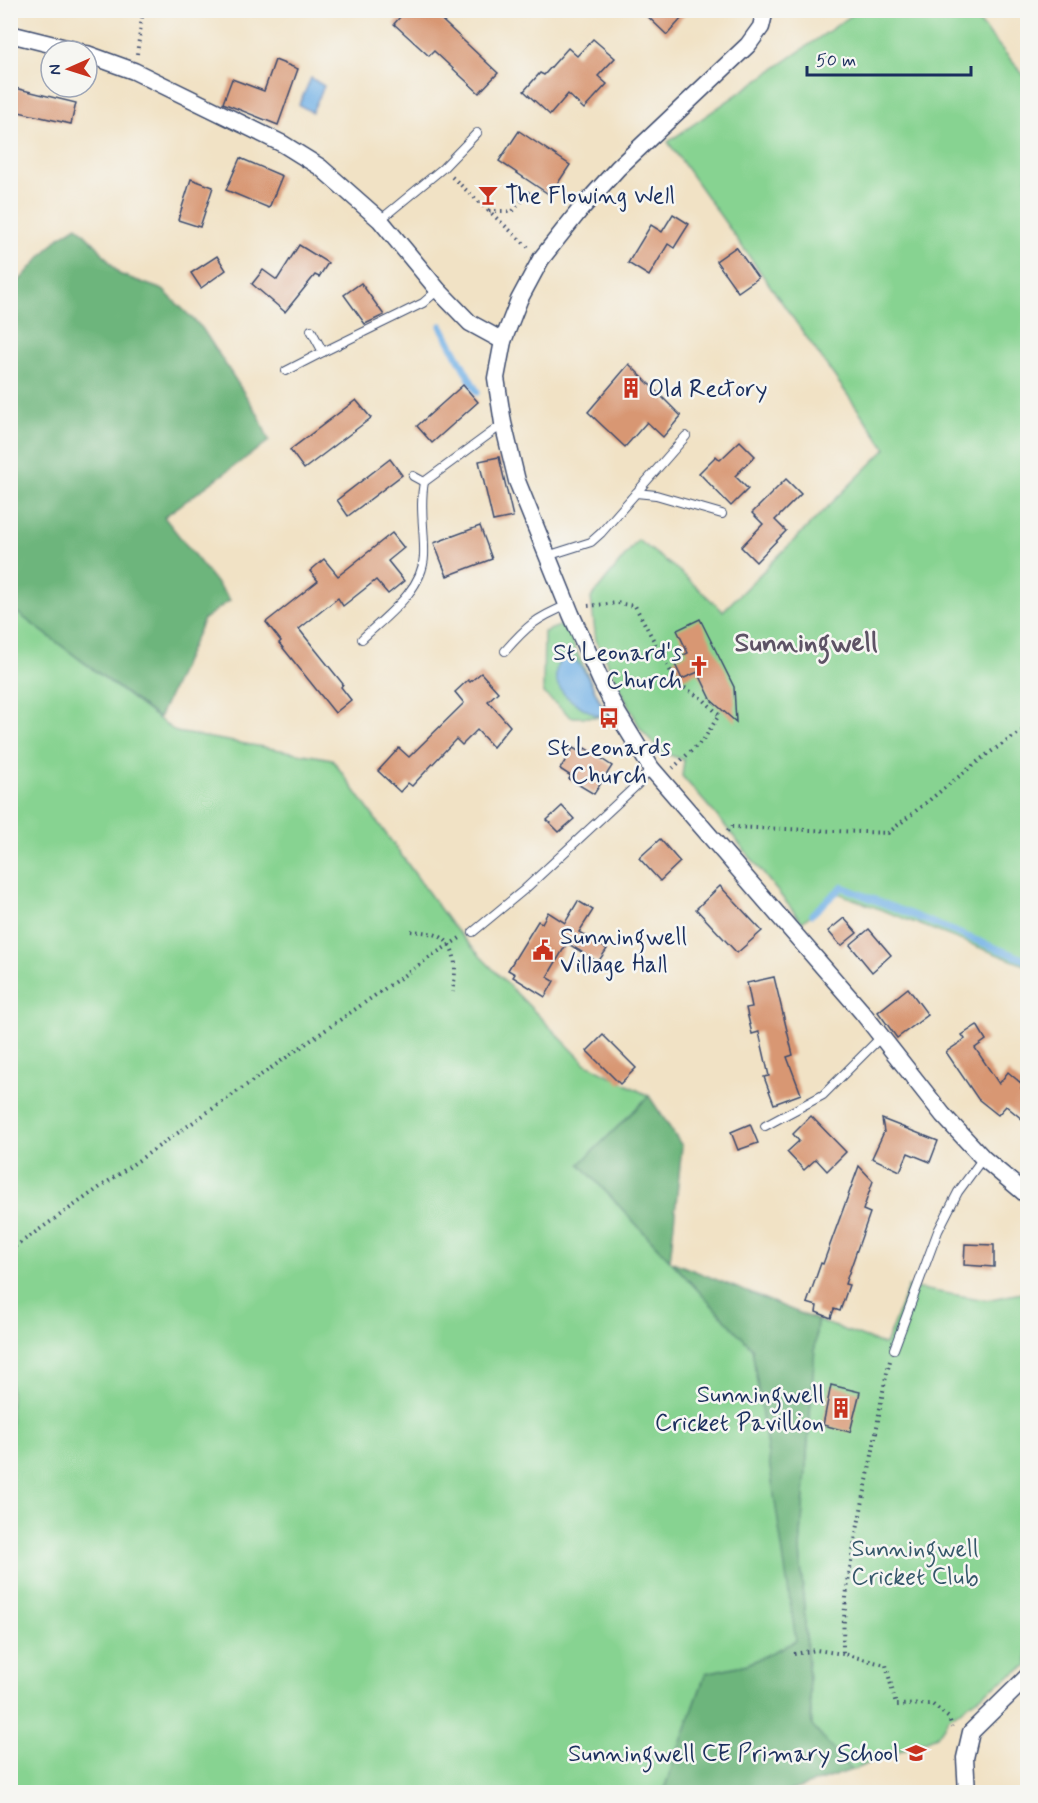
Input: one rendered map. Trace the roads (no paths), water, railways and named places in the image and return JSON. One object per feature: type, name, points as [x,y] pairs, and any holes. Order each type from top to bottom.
[{"type":"street","points":[[765,10],[761,27],[748,45],[618,168],[579,211],[541,259],[519,300],[503,341],[496,378],[503,423],[517,481],[569,610],[614,706],[656,774],[882,1036],[943,1115],[983,1158],[1028,1196]]},
{"type":"street","points":[[10,34],[39,41]]},
{"type":"street","points":[[99,58],[134,71],[283,144],[320,167],[380,219],[438,290],[470,323],[503,341]]},
{"type":"street","points":[[967,1792],[966,1758],[971,1732],[1028,1676]]},
{"type":"lane","points":[[380,219],[443,168],[477,133]]},
{"type":"lane","points":[[286,371],[423,303],[438,290]]},
{"type":"lane","points":[[311,330],[324,352]]},
{"type":"lane","points":[[362,639],[414,586],[421,570],[424,558],[421,499],[424,482],[503,423]]},
{"type":"lane","points":[[547,556],[591,542],[686,436]]},
{"type":"lane","points":[[413,476],[424,482]]},
{"type":"lane","points":[[636,493],[656,495],[722,514]]},
{"type":"lane","points":[[505,651],[541,616],[569,610]]},
{"type":"lane","points":[[473,932],[525,889],[638,784],[656,774]]},
{"type":"lane","points":[[765,1126],[823,1095],[882,1036]]},
{"type":"lane","points":[[894,1349],[938,1231],[958,1192],[983,1158]]},
{"type":"water","points":[[311,78],[324,86],[312,112],[299,105]]},
{"type":"water","points":[[570,655],[576,660],[594,688],[604,711],[598,716],[571,700],[558,686],[557,668],[562,657]]},
{"type":"waterway","points":[[441,326],[477,392]]},
{"type":"waterway","points":[[812,914],[842,887],[1028,961]]},
{"type":"place","name":"The Flowing Well","points":[[488,195]]},
{"type":"place","name":"Old Rectory","points":[[631,388]]},
{"type":"place","name":"St Leonard's Church","points":[[699,666]]},
{"type":"place","name":"St Leonards Church","points":[[609,718]]},
{"type":"place","name":"Sunningwell Village Hall","points":[[543,950]]},
{"type":"place","name":"Sunningwell Cricket Pavillion","points":[[841,1408]]},
{"type":"place","name":"Sunningwell CE Primary School","points":[[916,1753]]},
{"type":"district","name":"Sunningwell","points":[[806,642]]},
{"type":"park label","name":"Sunningwell Cricket Club","points":[[915,1562]]}]
